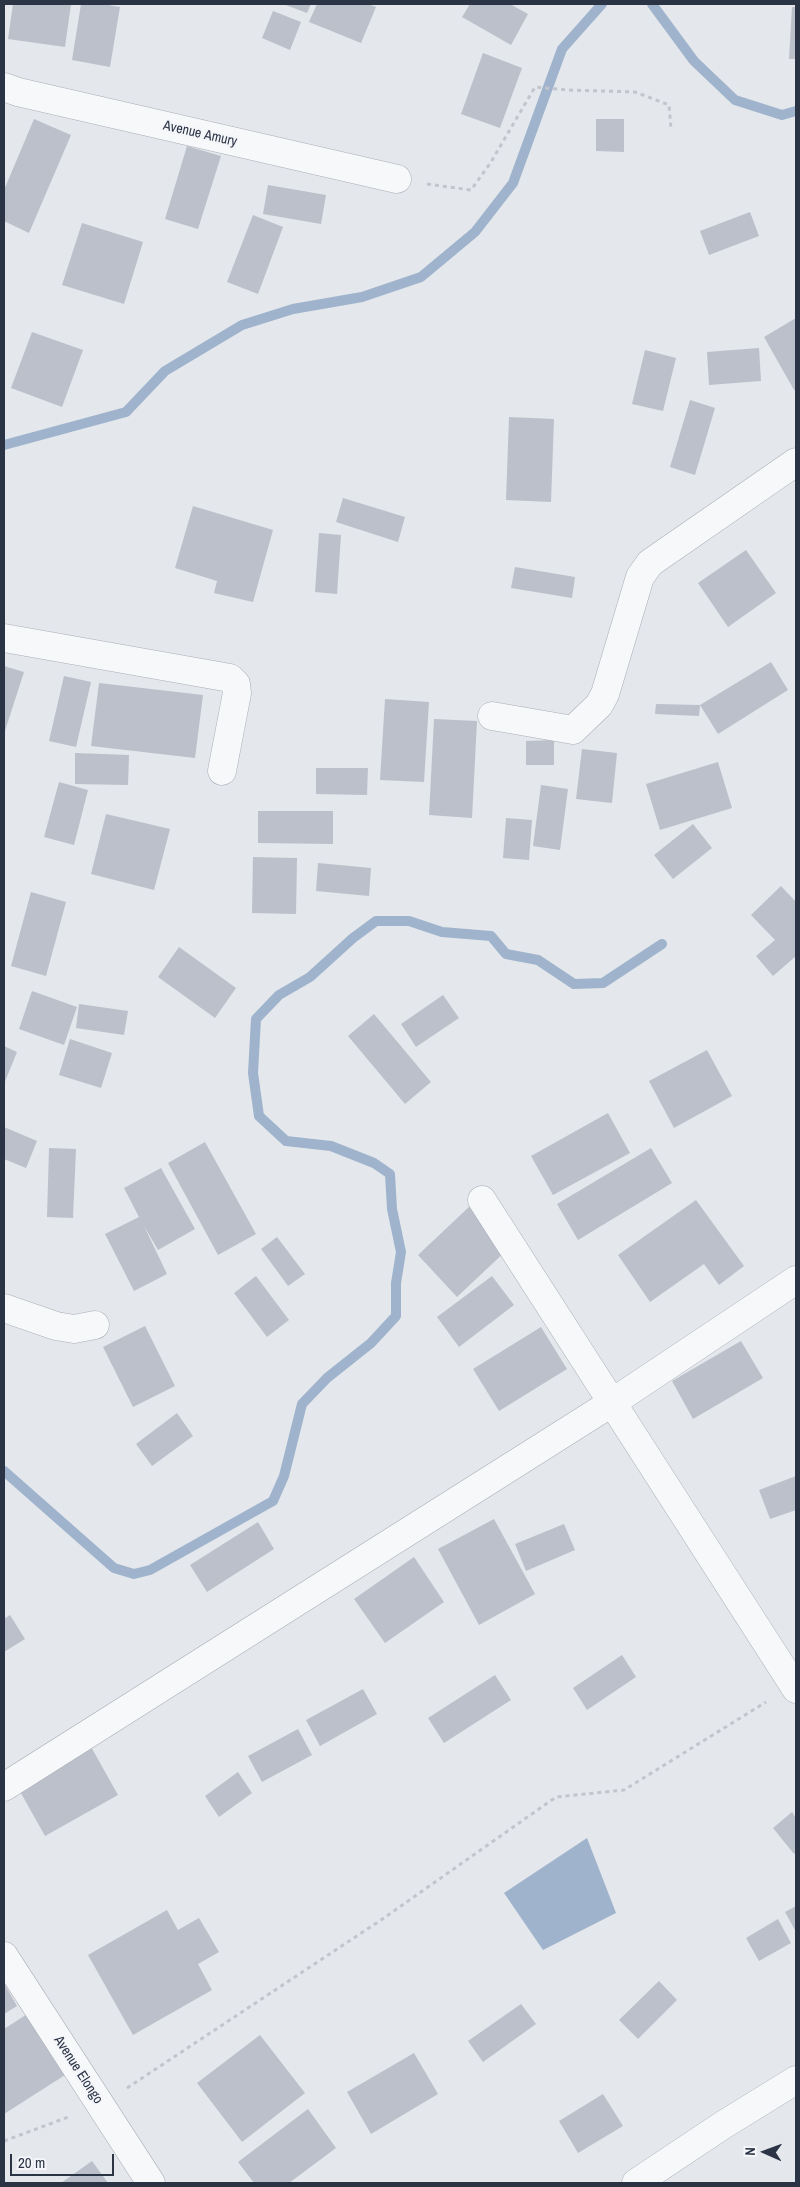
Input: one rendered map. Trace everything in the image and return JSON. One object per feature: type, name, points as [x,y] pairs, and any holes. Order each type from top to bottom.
[{"type":"street","name":"Avenue Amury","points":[[4,87],[18,92],[397,179]]},
{"type":"street","points":[[492,716],[573,730],[599,705],[605,694],[640,577],[650,563],[796,462]]},
{"type":"street","points":[[4,638],[230,678],[236,684],[237,692],[222,771]]},
{"type":"street","points":[[482,1200],[795,1687]]},
{"type":"street","points":[[4,1787],[612,1402],[796,1280]]},
{"type":"street","points":[[4,1308],[56,1326],[74,1329],[95,1325]]},
{"type":"street","name":"Avenue Elongo","points":[[4,1956],[151,2183]]},
{"type":"street","points":[[636,2183],[723,2125],[796,2080]]},
{"type":"path","points":[[397,179],[471,190],[491,162],[535,87],[635,92],[669,105],[671,129]]},
{"type":"path","points":[[4,2141],[101,2106],[381,1920],[556,1797],[624,1790],[795,1687]]},
{"type":"water","points":[[587,1838],[616,1913],[543,1950],[504,1893]]},
{"type":"building","points":[[13,4],[71,4],[65,47],[8,39]]},
{"type":"building","points":[[81,4],[102,4],[120,7],[110,67],[72,60]]},
{"type":"building","points":[[283,4],[311,4],[307,13]]},
{"type":"building","points":[[317,4],[368,4],[376,7],[361,43],[309,22]]},
{"type":"building","points":[[470,4],[510,4],[528,14],[511,45],[462,17]]},
{"type":"building","points":[[792,7],[796,7],[796,59],[789,59]]},
{"type":"building","points":[[273,11],[301,22],[290,50],[262,38]]},
{"type":"building","points":[[483,53],[522,68],[500,128],[461,114]]},
{"type":"building","points":[[34,119],[71,135],[29,233],[4,221],[4,190]]},
{"type":"building","points":[[596,119],[624,119],[624,152],[596,151]]},
{"type":"building","points":[[187,146],[221,156],[198,229],[165,219]]},
{"type":"building","points":[[268,185],[326,195],[321,224],[263,214]]},
{"type":"building","points":[[750,212],[759,236],[709,255],[700,231]]},
{"type":"building","points":[[253,215],[283,227],[258,294],[227,282]]},
{"type":"building","points":[[82,223],[143,242],[124,304],[62,285]]},
{"type":"building","points":[[796,318],[796,389],[794,390],[764,337]]},
{"type":"building","points":[[32,332],[83,350],[62,407],[11,388]]},
{"type":"building","points":[[759,348],[761,381],[709,385],[707,352]]},
{"type":"building","points":[[645,350],[676,358],[663,411],[632,404]]},
{"type":"building","points":[[690,400],[715,408],[695,475],[670,467]]},
{"type":"building","points":[[509,417],[554,419],[551,502],[506,500]]},
{"type":"building","points":[[343,498],[405,517],[398,542],[336,522]]},
{"type":"building","points":[[193,506],[273,530],[253,602],[214,593],[217,581],[175,568]]},
{"type":"building","points":[[319,533],[341,535],[337,594],[315,592]]},
{"type":"building","points":[[746,550],[776,593],[728,627],[698,583]]},
{"type":"building","points":[[515,567],[575,577],[572,598],[511,588]]},
{"type":"building","points":[[771,662],[788,690],[718,734],[700,705]]},
{"type":"building","points":[[4,666],[24,672],[4,734]]},
{"type":"building","points":[[64,676],[91,682],[76,747],[49,741]]},
{"type":"building","points":[[99,683],[203,695],[195,758],[91,746]]},
{"type":"building","points":[[385,699],[429,702],[424,782],[380,780]]},
{"type":"building","points":[[656,704],[700,705],[699,716],[655,714]]},
{"type":"building","points":[[434,719],[477,721],[472,818],[429,815]]},
{"type":"building","points":[[554,740],[554,765],[526,765],[526,741]]},
{"type":"building","points":[[582,749],[617,753],[612,803],[576,799]]},
{"type":"building","points":[[75,753],[129,755],[128,785],[75,784]]},
{"type":"building","points":[[718,762],[732,808],[660,830],[646,784]]},
{"type":"building","points":[[316,768],[368,768],[367,795],[316,794]]},
{"type":"building","points":[[59,782],[88,790],[74,845],[44,837]]},
{"type":"building","points":[[541,785],[568,789],[560,850],[533,846]]},
{"type":"building","points":[[258,811],[333,811],[333,844],[258,843]]},
{"type":"building","points":[[106,814],[170,829],[154,890],[91,874]]},
{"type":"building","points":[[506,818],[532,820],[529,860],[503,858]]},
{"type":"building","points":[[693,824],[712,848],[673,879],[654,855]]},
{"type":"building","points":[[253,857],[297,858],[296,914],[252,913]]},
{"type":"building","points":[[318,863],[371,868],[369,896],[316,891]]},
{"type":"building","points":[[781,886],[796,902],[796,956],[773,976],[756,956],[775,940],[751,915]]},
{"type":"building","points":[[31,892],[66,902],[46,976],[11,966]]},
{"type":"building","points":[[179,947],[236,988],[215,1018],[158,977]]},
{"type":"building","points":[[32,991],[77,1007],[64,1045],[19,1029]]},
{"type":"building","points":[[443,995],[459,1018],[416,1047],[401,1024]]},
{"type":"building","points":[[79,1004],[128,1011],[124,1035],[76,1028]]},
{"type":"building","points":[[374,1014],[431,1082],[405,1104],[348,1036]]},
{"type":"building","points":[[70,1039],[112,1053],[101,1088],[59,1075]]},
{"type":"building","points":[[4,1046],[17,1052],[4,1084]]},
{"type":"building","points":[[707,1050],[732,1096],[674,1128],[649,1081]]},
{"type":"building","points":[[608,1113],[630,1153],[553,1195],[531,1156]]},
{"type":"building","points":[[4,1127],[37,1141],[26,1168],[4,1159]]},
{"type":"building","points":[[205,1142],[256,1234],[218,1255],[168,1163]]},
{"type":"building","points":[[49,1148],[76,1149],[73,1218],[47,1217]]},
{"type":"building","points":[[651,1148],[672,1183],[578,1240],[557,1204]]},
{"type":"building","points":[[161,1168],[195,1229],[158,1250],[144,1226],[167,1274],[134,1291],[105,1234],[139,1217],[124,1188]]},
{"type":"building","points":[[696,1200],[744,1266],[719,1285],[704,1264],[650,1302],[618,1255]]},
{"type":"building","points":[[470,1206],[509,1248],[457,1297],[418,1255]]},
{"type":"building","points":[[277,1237],[305,1274],[288,1286],[261,1249]]},
{"type":"building","points":[[256,1276],[289,1320],[267,1337],[234,1293]]},
{"type":"building","points":[[492,1276],[514,1305],[459,1347],[437,1317]]},
{"type":"building","points":[[145,1326],[175,1386],[133,1407],[103,1347]]},
{"type":"building","points":[[541,1327],[567,1369],[499,1411],[473,1369]]},
{"type":"building","points":[[741,1341],[763,1378],[693,1419],[672,1381]]},
{"type":"building","points":[[177,1413],[193,1436],[152,1466],[136,1444]]},
{"type":"building","points":[[796,1476],[796,1510],[770,1519],[759,1490]]},
{"type":"building","points":[[494,1519],[535,1594],[479,1625],[438,1549]]},
{"type":"building","points":[[258,1522],[274,1549],[207,1592],[190,1565]]},
{"type":"building","points":[[564,1524],[575,1550],[526,1571],[515,1544]]},
{"type":"building","points":[[414,1557],[444,1602],[385,1643],[354,1599]]},
{"type":"building","points":[[10,1615],[25,1639],[4,1652],[4,1619]]},
{"type":"building","points":[[622,1655],[636,1677],[587,1710],[573,1688]]},
{"type":"building","points":[[495,1675],[511,1700],[444,1743],[428,1718]]},
{"type":"building","points":[[363,1689],[377,1714],[320,1746],[306,1720]]},
{"type":"building","points":[[298,1729],[312,1755],[262,1782],[248,1756]]},
{"type":"building","points":[[90,1745],[118,1795],[45,1836],[17,1786]]},
{"type":"building","points":[[238,1772],[252,1793],[219,1817],[205,1796]]},
{"type":"building","points":[[792,1812],[796,1818],[796,1852],[794,1854],[773,1828]]},
{"type":"building","points":[[796,1906],[796,1932],[785,1912]]},
{"type":"building","points":[[167,1910],[178,1930],[199,1918],[219,1952],[198,1964],[212,1990],[133,2035],[88,1955]]},
{"type":"building","points":[[778,1919],[791,1943],[759,1961],[746,1938]]},
{"type":"building","points":[[659,1981],[677,2000],[638,2039],[619,2020]]},
{"type":"building","points":[[4,1983],[17,2006],[4,2014]]},
{"type":"building","points":[[521,2004],[536,2024],[483,2062],[468,2041]]},
{"type":"building","points":[[38,2007],[76,2068],[4,2114],[4,2029]]},
{"type":"building","points":[[260,2035],[305,2093],[242,2142],[197,2083]]},
{"type":"building","points":[[414,2053],[438,2094],[371,2134],[347,2092]]},
{"type":"building","points":[[603,2094],[623,2126],[578,2153],[559,2121]]},
{"type":"building","points":[[308,2109],[336,2148],[289,2183],[254,2183],[238,2162]]},
{"type":"building","points":[[92,2161],[108,2183],[61,2183]]},
{"type":"waterway","points":[[4,445],[126,412],[165,371],[242,325],[293,309],[362,297],[421,277],[475,232],[513,183],[562,49],[602,4]]},
{"type":"waterway","points":[[652,4],[694,61],[735,100],[782,115],[796,111]]},
{"type":"waterway","points":[[4,1471],[114,1568],[134,1574],[150,1570],[273,1501],[284,1476],[302,1404],[327,1378],[371,1343],[396,1316],[396,1283],[401,1252],[392,1209],[390,1174],[374,1163],[331,1146],[286,1141],[259,1116],[253,1073],[256,1019],[279,995],[310,977],[353,938],[376,921],[409,921],[442,932],[491,936],[506,954],[538,960],[574,984],[603,983],[662,944]]}]
